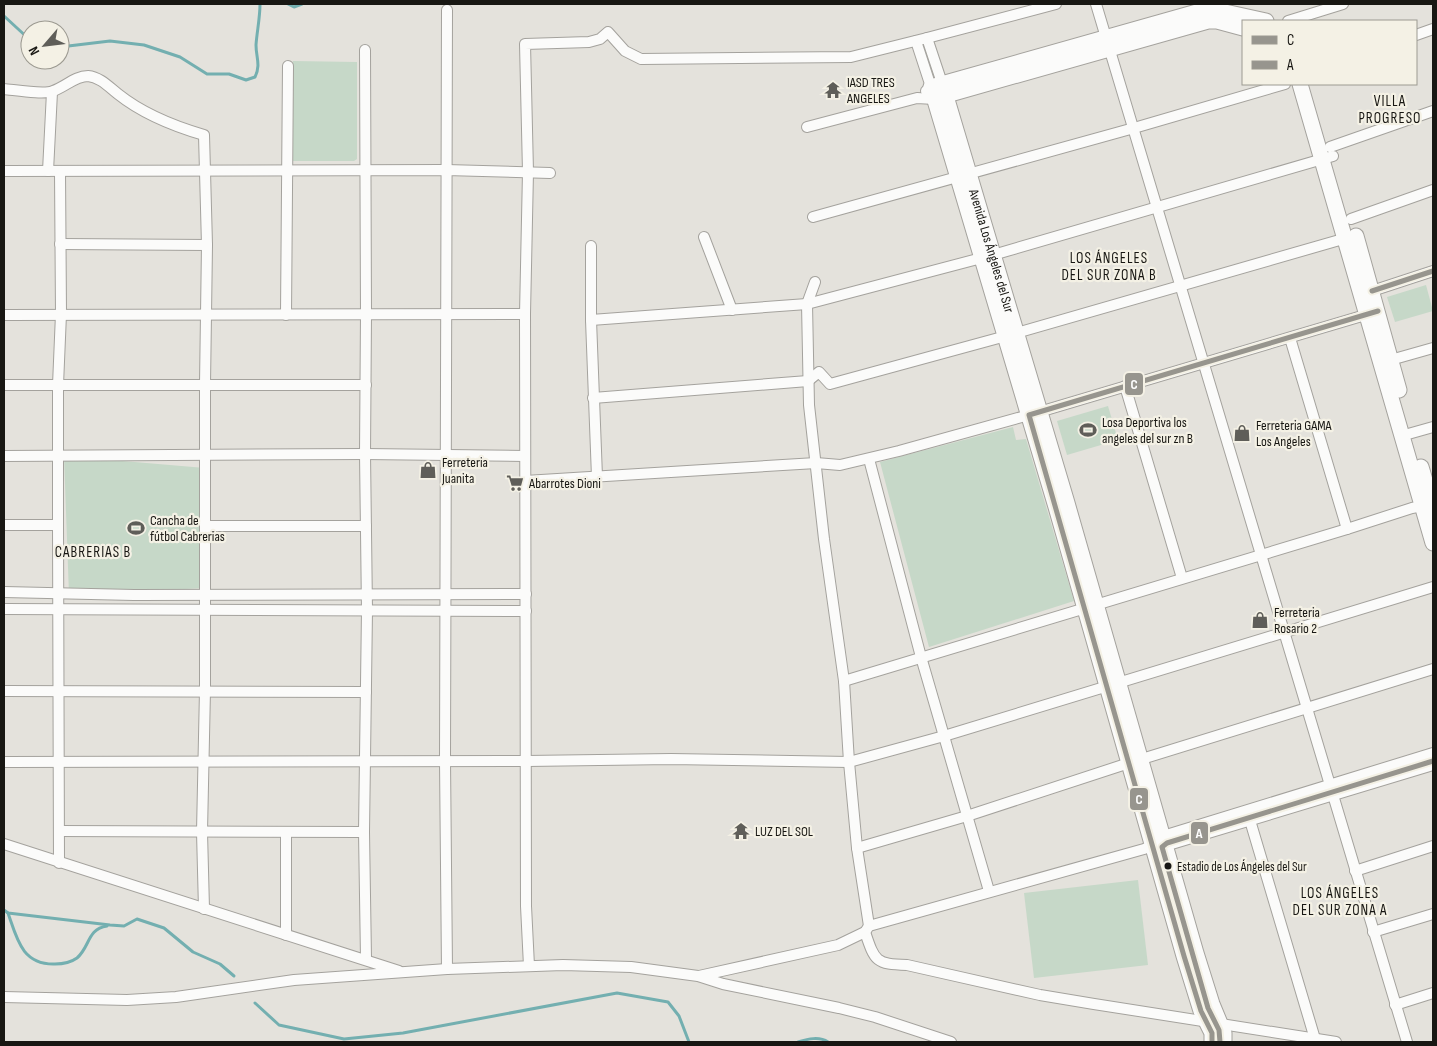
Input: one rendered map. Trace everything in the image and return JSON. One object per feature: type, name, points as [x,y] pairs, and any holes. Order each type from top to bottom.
[{"type":"street","points":[[529,966],[526,906],[525,456],[528,172],[524,44],[590,42],[600,39],[608,32],[625,51],[640,59],[851,57],[1056,4]]},
{"type":"street","points":[[1096,4],[1407,1042]]},
{"type":"street","points":[[1291,20],[1343,4]]},
{"type":"street","points":[[447,10],[447,594],[445,761],[447,969]]},
{"type":"street","points":[[807,127],[1109,43],[1204,10],[1260,20]]},
{"type":"street","points":[[1216,12],[1242,27]]},
{"type":"street","points":[[1417,35],[1433,29]]},
{"type":"street","name":"Avenida Los Ángeles del Sur","points":[[927,38],[938,91],[988,256],[1134,762],[1160,842]]},
{"type":"street","name":"Avenida Los Ángeles del Sur","points":[[916,41],[938,91]]},
{"type":"street","points":[[365,50],[367,610],[364,832],[366,959]]},
{"type":"street","points":[[286,315],[288,66]]},
{"type":"street","points":[[4,89],[52,92],[88,76],[101,81],[133,106],[181,128],[204,135],[207,245],[205,690],[202,832],[204,909]]},
{"type":"street","points":[[813,217],[1282,85]]},
{"type":"street","points":[[1300,85],[1351,218],[1351,237],[1372,292],[1372,313]]},
{"type":"street","points":[[1311,85],[1328,154],[1406,434],[1430,505],[1433,543]]},
{"type":"street","points":[[48,171],[52,92]]},
{"type":"street","points":[[591,320],[807,304],[988,256],[1328,154],[1433,111]]},
{"type":"street","points":[[4,171],[446,170],[550,173]]},
{"type":"street","points":[[59,862],[58,385],[61,314],[60,172]]},
{"type":"street","points":[[1351,218],[1433,190]]},
{"type":"street","points":[[704,237],[732,310]]},
{"type":"street","points":[[593,398],[808,380],[819,372],[830,384],[1011,335],[1351,237]]},
{"type":"street","points":[[60,244],[207,245]]},
{"type":"street","points":[[591,246],[593,398],[597,477]]},
{"type":"street","points":[[1372,292],[1433,271]]},
{"type":"street","points":[[815,282],[807,304],[810,417],[824,539],[844,681],[849,762],[866,929],[875,958],[880,962],[907,966],[1040,995],[1336,1042]]},
{"type":"street","points":[[526,481],[816,463],[840,465],[869,459],[1034,414],[1372,313]]},
{"type":"street","points":[[4,315],[525,314]]},
{"type":"street","points":[[1290,338],[1347,529]]},
{"type":"street","points":[[1386,361],[1433,348]]},
{"type":"street","points":[[4,385],[366,385]]},
{"type":"street","points":[[1125,386],[1182,578]]},
{"type":"street","points":[[1406,434],[1433,427]]},
{"type":"street","points":[[4,456],[446,454],[525,456]]},
{"type":"street","points":[[869,459],[921,657],[988,891]]},
{"type":"street","points":[[844,681],[1430,505]]},
{"type":"street","points":[[4,525],[58,525]]},
{"type":"street","points":[[205,526],[366,526]]},
{"type":"street","points":[[4,762],[527,762],[671,759],[849,762],[944,736],[1433,587]]},
{"type":"street","points":[[4,592],[205,596],[526,594]]},
{"type":"street","points":[[4,609],[526,611]]},
{"type":"street","points":[[858,848],[967,816],[1433,669]]},
{"type":"street","points":[[4,691],[205,690],[366,692]]},
{"type":"street","points":[[698,976],[838,945],[866,929],[988,891],[1160,842],[1250,821],[1433,753]]},
{"type":"street","points":[[1160,842],[1247,810],[1433,765]]},
{"type":"street","points":[[1247,810],[1315,1039]]},
{"type":"street","points":[[59,831],[364,832]]},
{"type":"street","points":[[286,832],[286,935]]},
{"type":"street","points":[[1160,842],[1184,956],[1201,1009],[1224,1033],[1224,1042]]},
{"type":"street","points":[[4,844],[404,972]]},
{"type":"street","points":[[1355,871],[1433,846]]},
{"type":"street","points":[[1373,932],[1433,914]]},
{"type":"street","points":[[4,997],[127,1000],[176,997],[294,980],[447,969],[529,966],[631,967],[698,976],[723,984],[857,1012],[950,1042]]},
{"type":"street","points":[[1395,1005],[1433,993]]},
{"type":"street","points":[[1212,1042],[1214,1023]]},
{"type":"green space","points":[[293,61],[357,62],[357,159],[354,161],[293,161]]},
{"type":"green space","points":[[1426,285],[1433,311],[1395,322],[1387,297]]},
{"type":"green space","name":"Losa Deportiva los angeles del sur zn B","points":[[1108,406],[1118,440],[1067,455],[1057,421]]},
{"type":"green space","points":[[1013,427],[1016,440],[1026,439],[1074,601],[929,647],[880,462]]},
{"type":"green space","name":"Cancha de fútbol Cabrerias","points":[[64,456],[205,468],[205,588],[69,595]]},
{"type":"green space","points":[[1433,758],[1433,760],[1344,788],[1343,785]]},
{"type":"green space","points":[[1138,880],[1148,965],[1034,978],[1024,893]]},
{"type":"waterway","points":[[70,46],[110,41],[144,45],[180,57],[207,74],[229,74],[246,80],[255,77],[258,69],[256,45],[260,4]]},
{"type":"waterway","points":[[288,4],[294,7],[302,4]]},
{"type":"waterway","points":[[4,16],[20,31]]},
{"type":"waterway","points":[[4,910],[8,913],[124,926],[137,919],[164,928],[193,952],[220,964],[234,976]]},
{"type":"waterway","points":[[8,913],[22,949],[35,960],[44,963],[61,964],[74,960],[81,954],[92,935],[107,926]]},
{"type":"waterway","points":[[255,1003],[279,1025],[344,1039],[403,1033],[617,993],[668,1002],[679,1016],[689,1042]]},
{"type":"waterway","points":[[798,1042],[810,1039],[828,1042]]},
{"type":"transit line","name":"C","points":[[1372,291],[1433,271]]},
{"type":"transit line","name":"C","points":[[1212,1042],[1212,1033],[1201,1011],[1184,956],[1029,415],[1378,311]]},
{"type":"transit line","name":"A","points":[[1220,1042],[1219,1030],[1208,1008],[1162,847],[1167,843],[1433,761]]},
{"type":"place","name":"IASD TRES ANGELES","points":[[833,90]]},
{"type":"place","name":"Losa Deportiva los angeles del sur zn B","points":[[1088,430]]},
{"type":"place","name":"Ferreteria GAMA Los Angeles","points":[[1242,433]]},
{"type":"place","name":"Ferreteria Juanita","points":[[428,470]]},
{"type":"place","name":"Abarrotes Dioni","points":[[515,483]]},
{"type":"place","name":"Cancha de fútbol Cabrerias","points":[[136,528]]},
{"type":"place","name":"Ferreteria Rosario 2","points":[[1260,620]]},
{"type":"place","name":"LUZ DEL SOL","points":[[741,831]]},
{"type":"place","name":"Estadio de Los Ángeles del Sur","points":[[1168,866]]},
{"type":"district","name":"VILLA PROGRESO","points":[[1390,110]]},
{"type":"district","name":"LOS ÁNGELES DEL SUR ZONA B","points":[[1109,266]]},
{"type":"district","name":"CABRERIAS B","points":[[93,552]]},
{"type":"district","name":"LOS ÁNGELES DEL SUR ZONA A","points":[[1340,902]]}]
